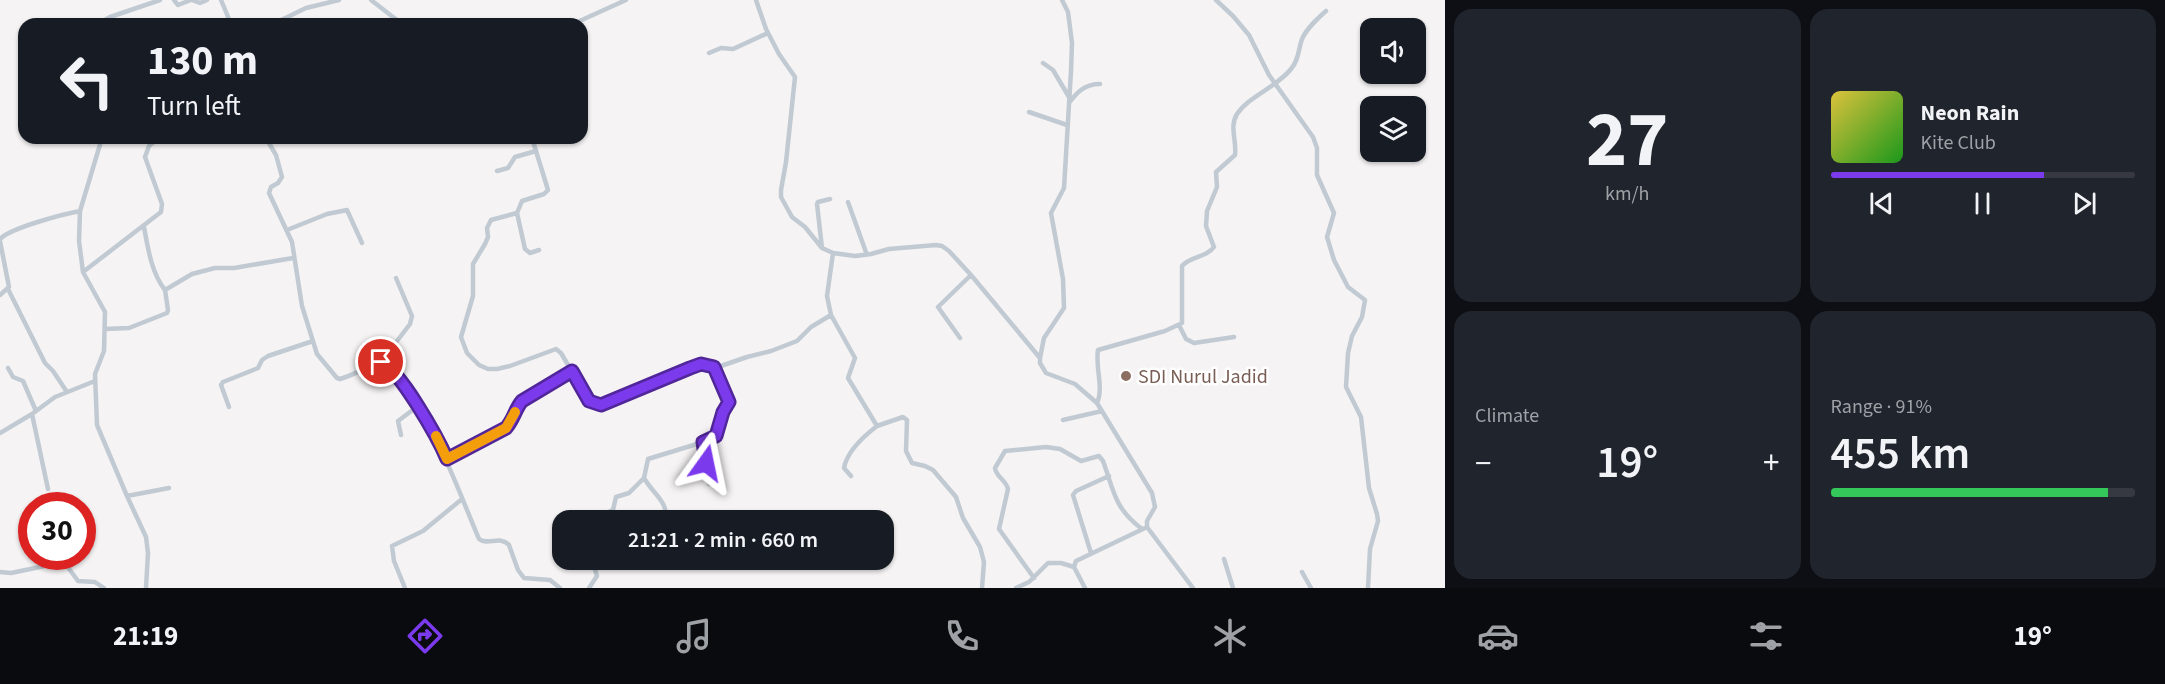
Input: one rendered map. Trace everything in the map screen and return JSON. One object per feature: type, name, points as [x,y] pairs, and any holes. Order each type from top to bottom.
[{"type":"street","points":[[108,18],[160,0]]},
{"type":"street","points":[[174,0],[178,5],[191,0],[200,3],[207,0]]},
{"type":"street","points":[[221,0],[228,18]]},
{"type":"street","points":[[289,18],[306,8],[339,0]]},
{"type":"street","points":[[371,0],[394,18]]},
{"type":"street","points":[[586,18],[626,0]]},
{"type":"street","points":[[756,0],[768,33],[779,54],[793,72],[796,84],[781,198],[792,217],[805,226],[822,248],[833,253],[855,256],[889,249],[936,245],[949,250],[1040,358]]},
{"type":"street","points":[[1062,0],[1068,12],[1072,43],[1064,188],[1051,213],[1063,279],[1064,308],[1044,338],[1040,363],[1046,373],[1075,384],[1097,403],[1152,493],[1155,507],[1146,521],[1145,528]]},
{"type":"street","points":[[1216,0],[1249,35],[1260,60],[1275,84],[1316,142],[1317,175],[1334,213],[1327,232],[1329,244],[1345,282],[1353,292],[1365,300],[1362,317],[1352,336],[1348,353],[1346,387],[1361,417],[1364,456],[1378,521],[1370,549],[1368,588]]},
{"type":"street","points":[[1097,403],[1100,394],[1098,350],[1165,331],[1182,323],[1182,266],[1188,260],[1204,256],[1214,247],[1206,226],[1207,211],[1209,201],[1216,192],[1216,172],[1235,155],[1232,134],[1237,115],[1244,106],[1291,70],[1298,59],[1303,38],[1315,20],[1326,11]]},
{"type":"street","points":[[709,53],[722,48],[733,49],[768,33]]},
{"type":"street","points":[[1043,63],[1053,70],[1069,100]]},
{"type":"street","points":[[1069,100],[1088,85],[1100,84]]},
{"type":"street","points":[[1029,112],[1067,125]]},
{"type":"street","points":[[100,144],[80,211],[79,242],[84,277],[104,306],[104,351],[95,374],[97,425],[148,542],[146,588]]},
{"type":"street","points":[[83,272],[162,210],[145,156],[151,144]]},
{"type":"street","points":[[270,144],[276,155],[282,177],[271,187],[269,193],[292,242],[302,306],[321,360],[339,378],[357,374],[381,362],[410,324],[412,316],[396,278]]},
{"type":"street","points":[[534,144],[548,190],[544,194],[522,201],[517,213],[525,249],[531,253],[539,250]]},
{"type":"street","points":[[497,171],[508,168],[515,157],[536,151]]},
{"type":"street","points":[[822,248],[817,204],[830,199]]},
{"type":"street","points":[[848,202],[867,255]]},
{"type":"street","points":[[287,230],[327,214],[346,210],[362,243]]},
{"type":"street","points":[[67,392],[45,363],[8,289],[0,240],[13,231],[63,214],[80,211]]},
{"type":"street","points":[[517,213],[494,218],[489,223],[488,237],[473,264],[473,296],[463,325],[462,344],[478,365],[488,369],[510,366],[556,349],[561,353],[589,401],[601,405],[701,364],[715,368],[797,341],[811,327],[831,315]]},
{"type":"street","points":[[105,329],[129,328],[167,313],[165,290],[157,278],[148,250],[144,226]]},
{"type":"street","points":[[833,253],[827,292],[831,315],[855,358],[848,378],[851,386],[877,426]]},
{"type":"street","points":[[165,290],[192,274],[203,271],[293,258]]},
{"type":"street","points":[[960,338],[938,307],[971,274]]},
{"type":"street","points":[[0,295],[8,289]]},
{"type":"street","points":[[1179,325],[1186,339],[1194,343],[1234,337]]},
{"type":"street","points":[[229,407],[221,385],[223,382],[258,368],[262,360],[268,356],[313,341]]},
{"type":"street","points":[[381,362],[392,371],[418,406],[447,459],[481,542],[502,539],[509,545],[518,570],[524,578],[550,580],[560,588]]},
{"type":"street","points":[[8,368],[14,379],[23,381],[34,413],[48,489]]},
{"type":"street","points":[[613,510],[616,497],[629,493],[644,478],[648,459],[716,436],[723,412],[729,402],[715,368]]},
{"type":"street","points":[[447,459],[506,428],[522,401],[572,371]]},
{"type":"street","points":[[0,433],[34,413],[55,397],[95,381]]},
{"type":"street","points":[[401,435],[398,421],[418,406]]},
{"type":"street","points":[[1063,420],[1102,411]]},
{"type":"street","points":[[851,476],[844,468],[845,462],[863,436],[877,426],[903,417],[907,420],[907,457],[912,463],[925,466],[933,471],[956,497],[963,518],[980,547],[984,562],[982,588]]},
{"type":"street","points":[[703,442],[709,484]]},
{"type":"street","points":[[1034,578],[999,529],[1008,489],[996,474],[995,468],[1003,452],[1046,447],[1060,449],[1081,461],[1099,456],[1103,461],[1115,499],[1130,520],[1145,528],[1193,588]]},
{"type":"street","points":[[1091,553],[1073,495],[1076,491],[1108,476]]},
{"type":"street","points":[[644,478],[652,492],[665,504],[666,510]]},
{"type":"street","points":[[127,496],[169,488]]},
{"type":"street","points":[[405,588],[394,561],[392,546],[423,531],[462,499]]},
{"type":"street","points":[[1074,567],[1076,561],[1145,528]]},
{"type":"street","points":[[1224,559],[1233,588]]},
{"type":"street","points":[[0,572],[11,573],[64,562],[78,581],[95,582],[104,588]]},
{"type":"street","points":[[1016,588],[1034,578],[1048,563],[1061,563],[1074,567],[1085,588]]},
{"type":"street","points":[[589,588],[597,576],[595,570]]},
{"type":"street","points":[[1302,572],[1311,588]]},
{"type":"slow traffic","points":[[436,436],[447,459],[506,428],[511,423],[515,412]]},
{"type":"place","name":"SDI Nurul Jadid","points":[[1126,376]]},
{"type":"route","points":[[381,362],[392,371],[418,406],[447,459],[506,428],[522,401],[572,371],[589,401],[601,405],[705,364],[715,368],[729,402],[723,412],[716,436],[703,442],[706,463]]}]
